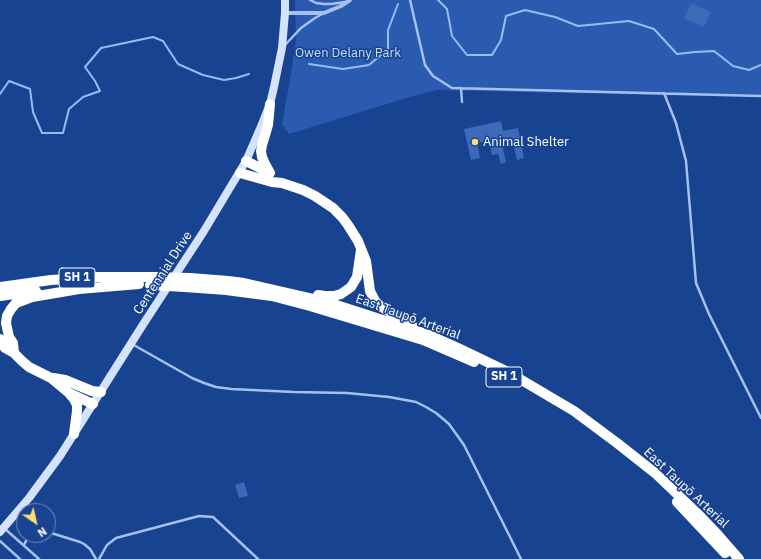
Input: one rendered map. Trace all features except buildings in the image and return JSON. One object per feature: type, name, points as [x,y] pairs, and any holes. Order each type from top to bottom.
[{"type":"highway","points":[[270,104],[268,125],[261,151],[262,157],[270,173]]},
{"type":"highway","points":[[246,161],[276,176],[282,183]]},
{"type":"highway","points":[[240,173],[272,182],[282,183],[315,196],[333,208],[342,216],[353,232],[366,261],[370,291],[375,301],[380,306],[429,335]]},
{"type":"highway","points":[[244,284],[260,282],[325,296],[341,294],[351,287],[357,277],[361,250]]},
{"type":"highway","name":"East Taupō Arterial","points":[[0,286],[51,280],[97,277],[188,283],[228,281],[327,302],[429,335],[471,353],[508,372],[558,401],[594,425],[655,473],[718,535],[739,559]]},
{"type":"highway","name":"East Taupō Arterial","points":[[0,296],[82,284],[139,284],[152,281]]},
{"type":"highway","name":"East Taupō Arterial","points":[[188,283],[272,296],[310,306],[423,340],[493,371],[580,422],[617,449],[664,489],[731,559]]},
{"type":"highway","points":[[14,353],[13,344],[9,337],[6,323],[10,309],[20,302],[32,297],[79,289],[139,284]]},
{"type":"highway","points":[[0,339],[5,348],[14,353],[29,367],[51,378],[70,393],[93,404]]},
{"type":"highway","points":[[51,378],[65,380],[92,391],[100,392]]},
{"type":"highway","points":[[70,393],[77,405],[74,434]]},
{"type":"main road","name":"Centennial Drive","points":[[2,530],[46,476],[74,434],[240,173],[270,104],[282,48],[285,0]]},
{"type":"street","points":[[285,13],[324,13],[337,8],[350,0]]},
{"type":"lane","points":[[310,0],[316,3],[330,4],[350,0]]},
{"type":"lane","points":[[410,0],[425,65],[433,76],[452,88],[761,96]]},
{"type":"lane","points":[[282,48],[301,28],[324,13]]},
{"type":"lane","points":[[461,88],[462,102]]},
{"type":"lane","points":[[664,93],[676,123],[686,161],[696,283],[761,418]]},
{"type":"lane","points":[[132,343],[192,378],[216,387],[294,392],[348,392],[416,402],[426,407],[449,424],[464,445],[521,559]]},
{"type":"lane","points":[[99,559],[107,545],[116,538],[198,516],[212,517],[258,559]]},
{"type":"lane","points":[[2,530],[39,559]]},
{"type":"lane","points":[[56,535],[84,544],[90,549],[96,559]]},
{"type":"lane","points":[[0,541],[20,559]]},
{"type":"green space","name":"Owen Delany Park","points":[[295,0],[761,0],[761,97],[437,90],[289,134],[282,124],[296,39]]},
{"type":"waterway","points":[[438,0],[447,9],[452,36],[467,55],[492,55],[501,40],[506,16],[525,10],[555,17],[578,26],[629,21],[654,29],[677,54],[714,51],[733,66],[749,70],[761,65]]},
{"type":"waterway","points":[[309,64],[343,69],[369,65],[388,49],[388,30],[398,4]]},
{"type":"waterway","points":[[0,94],[9,81],[30,89],[33,112],[42,133],[63,133],[69,109],[83,97],[100,91],[85,67],[101,48],[153,37],[163,41],[178,64],[203,75],[224,80],[249,74]]},
{"type":"place","name":"Animal Shelter","points":[[475,142]]}]
